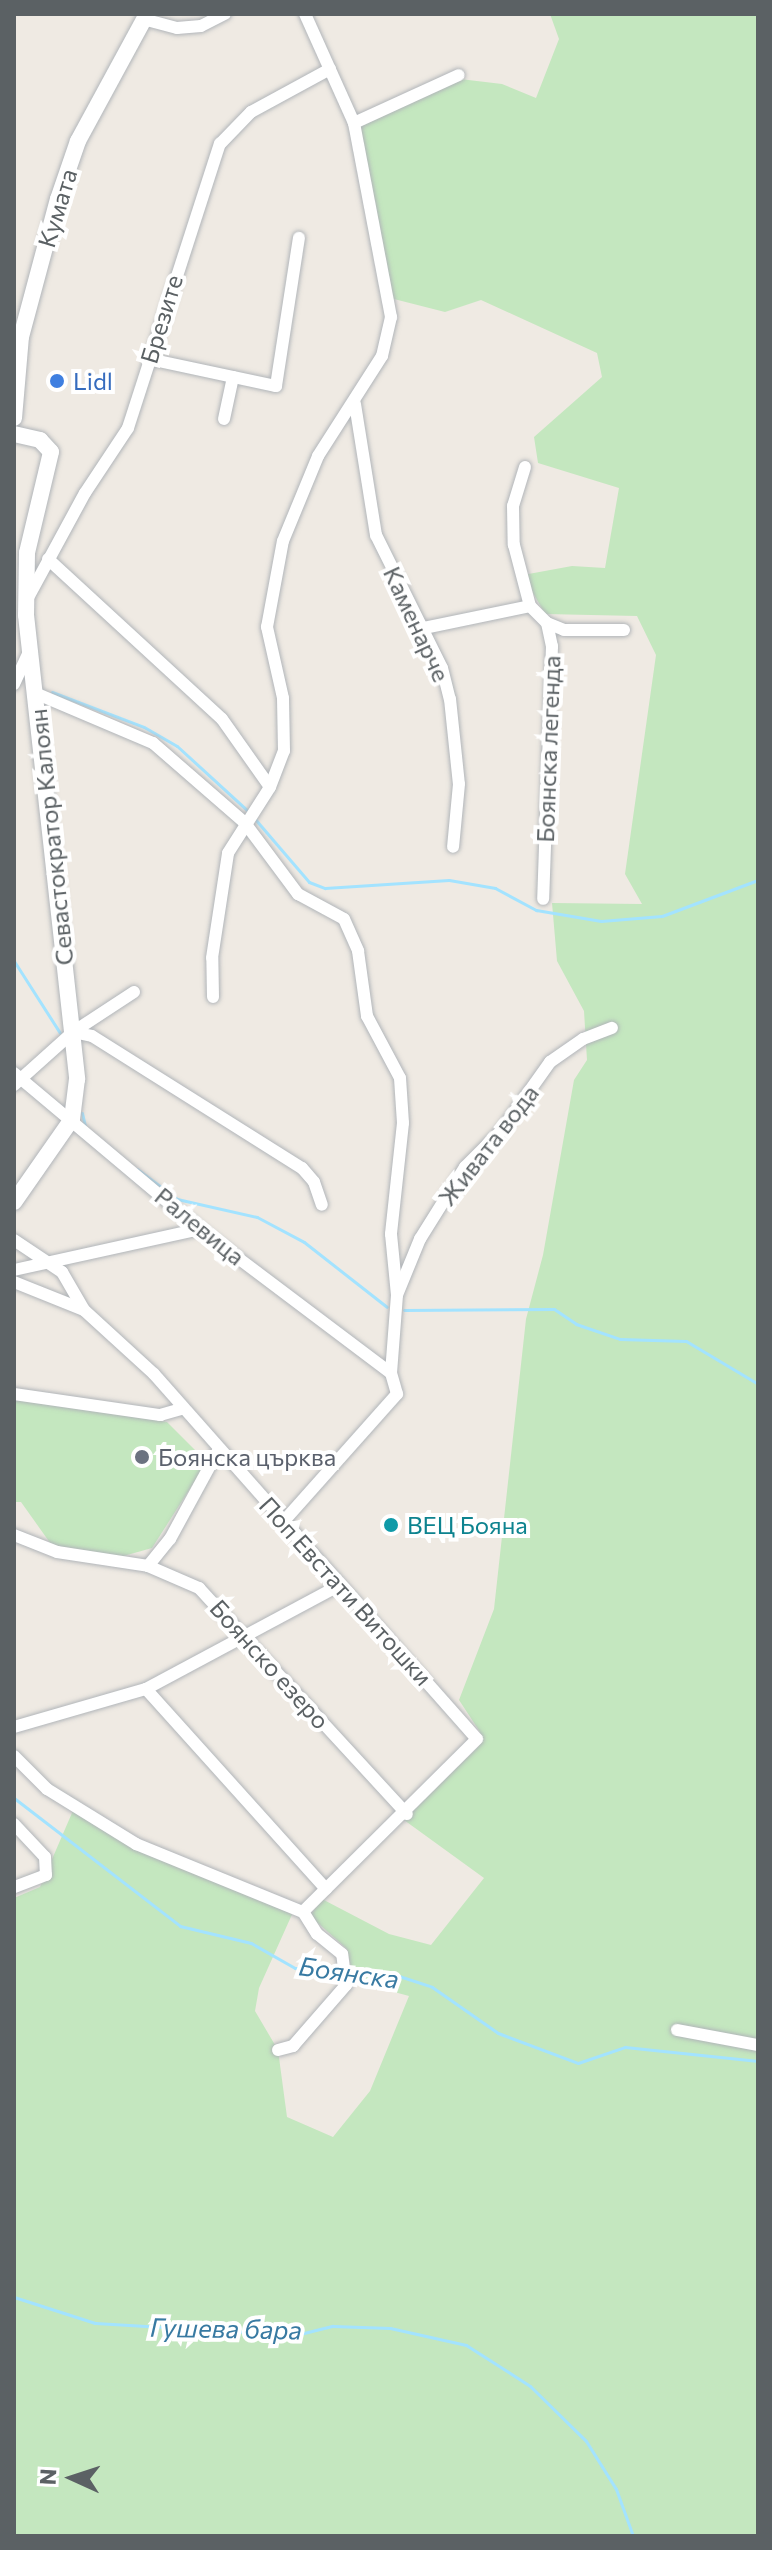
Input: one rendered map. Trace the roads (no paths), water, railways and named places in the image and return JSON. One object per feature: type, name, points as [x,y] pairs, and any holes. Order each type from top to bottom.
[{"type":"main road","name":"Кумата","points":[[14,418],[21,337],[58,199],[78,141],[145,16]]},
{"type":"main road","name":"Севастократор Калоян","points":[[14,434],[40,440],[51,452],[27,553],[25,605],[77,1079],[72,1119],[14,1202]]},
{"type":"street","points":[[145,16],[177,28],[201,26],[225,14]]},
{"type":"street","points":[[213,997],[212,958],[225,864],[245,823],[270,787],[283,761],[286,720],[267,642],[273,585],[298,497],[318,456],[355,404],[382,356],[391,317],[354,123],[305,14]]},
{"type":"street","name":"Брезите","points":[[25,605],[48,559],[128,428],[220,144],[251,112],[330,69]]},
{"type":"street","points":[[354,123],[459,75]]},
{"type":"street","points":[[149,359],[276,386],[299,238]]},
{"type":"street","points":[[224,419],[233,377]]},
{"type":"street","name":"Каменарче","points":[[355,404],[376,535],[442,668],[455,732],[459,816],[453,847]]},
{"type":"street","points":[[424,628],[530,606],[512,526],[516,485],[525,467]]},
{"type":"street","points":[[48,559],[222,719],[270,787]]},
{"type":"street","name":"Боянска легенда","points":[[530,606],[547,623],[552,646],[543,899]]},
{"type":"street","points":[[547,623],[564,630],[624,630]]},
{"type":"street","points":[[14,684],[29,652]]},
{"type":"street","points":[[35,693],[153,743],[245,823],[298,894],[330,909],[351,926],[367,1016],[400,1078],[403,1097],[391,1234],[397,1295],[391,1373],[396,1398],[283,1522]]},
{"type":"street","points":[[16,1079],[73,1032],[134,992]]},
{"type":"street","name":"Живата вода","points":[[397,1295],[420,1239],[465,1167],[501,1131],[550,1062],[583,1039],[612,1028]]},
{"type":"street","points":[[73,1032],[92,1036],[302,1168],[314,1182],[322,1205]]},
{"type":"street","name":"Ралевица","points":[[16,1079],[72,1119],[200,1229],[391,1373]]},
{"type":"street","points":[[14,1270],[48,1259],[200,1229]]},
{"type":"street","name":"Поп Евстати Витошки","points":[[14,1240],[48,1259],[84,1310],[154,1374],[218,1451],[477,1739],[407,1814]]},
{"type":"street","points":[[14,1282],[84,1310]]},
{"type":"street","points":[[14,1394],[160,1415],[181,1409]]},
{"type":"street","points":[[148,1566],[170,1539],[218,1451]]},
{"type":"street","name":"Боянско езеро","points":[[14,1535],[57,1552],[148,1566],[199,1588],[407,1814]]},
{"type":"street","points":[[14,1727],[146,1689],[340,1585]]},
{"type":"street","points":[[146,1689],[326,1889]]},
{"type":"street","points":[[14,1756],[47,1789],[136,1844],[303,1912],[346,1963],[346,1985],[340,1996],[293,2046],[278,2050]]},
{"type":"street","points":[[303,1912],[407,1814]]},
{"type":"street","points":[[14,1824],[45,1857],[46,1875],[14,1887]]},
{"type":"street","points":[[677,2030],[758,2045]]},
{"type":"waterway","points":[[52,692],[144,727],[177,746],[250,813]]},
{"type":"waterway","points":[[255,819],[309,882],[325,888],[449,880],[495,888],[536,910],[601,921],[662,916],[758,880]]},
{"type":"waterway","points":[[14,961],[60,1033]]},
{"type":"waterway","points":[[82,1113],[85,1126]]},
{"type":"waterway","points":[[137,1169],[177,1199],[257,1217],[304,1242],[387,1307]]},
{"type":"waterway","points":[[404,1310],[554,1309],[576,1324],[620,1339],[686,1341],[758,1384]]},
{"type":"waterway","name":"Боянска","points":[[14,1798],[180,1926],[251,1943],[295,1968],[341,1969]]},
{"type":"waterway","name":"Боянска","points":[[348,1970],[399,1976],[432,1987],[498,2033],[578,2063],[625,2047],[758,2061]]},
{"type":"waterway","name":"Гушева бара","points":[[14,2297],[95,2323],[296,2335],[333,2326],[390,2328],[466,2345],[530,2386],[586,2441],[616,2489],[633,2536]]},
{"type":"place","name":"Lidl","points":[[57,381]]},
{"type":"place","name":"Боянска църква","points":[[142,1457]]},
{"type":"place","name":"ВЕЦ Бояна","points":[[391,1525]]}]
